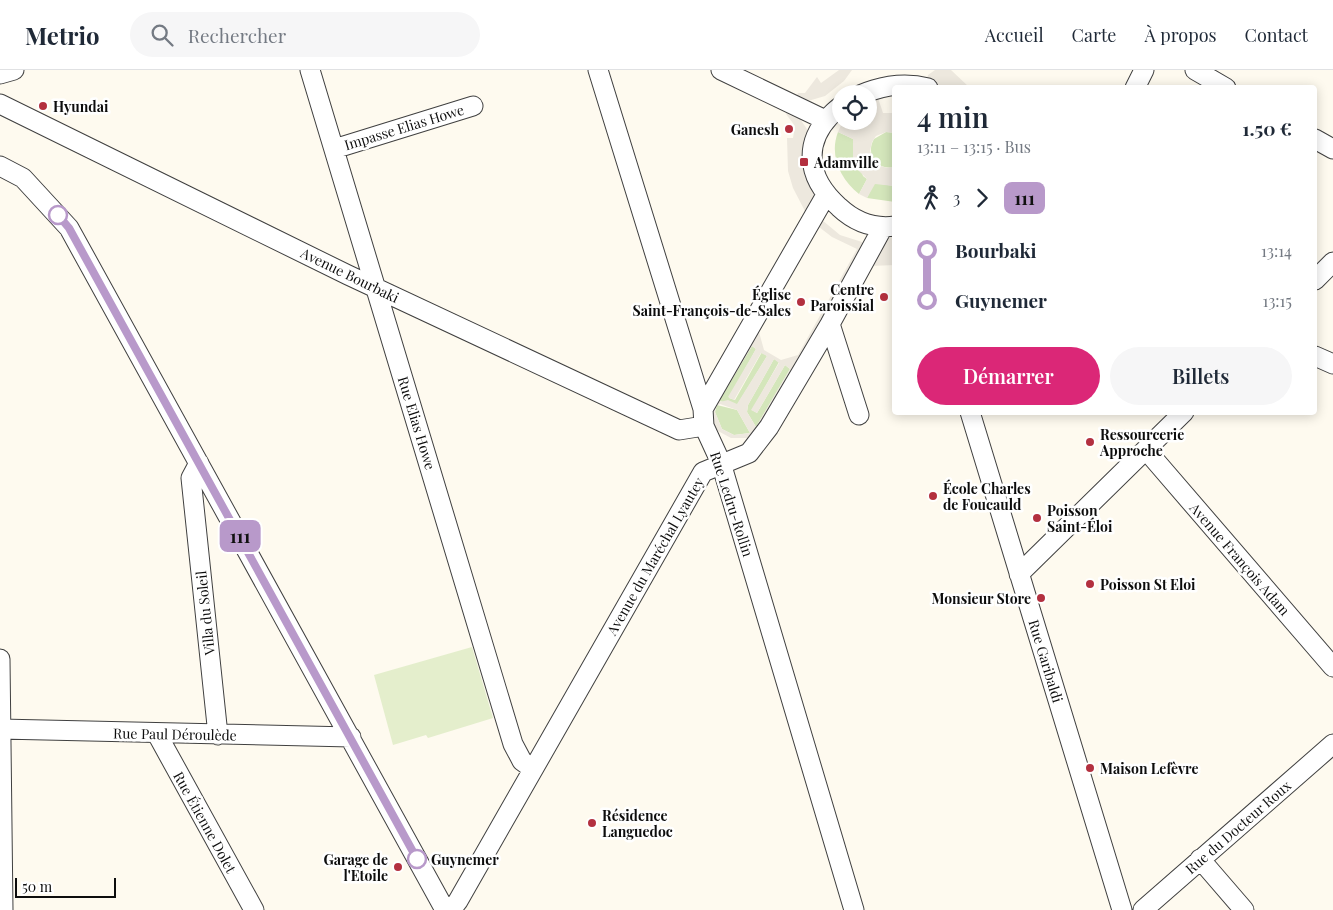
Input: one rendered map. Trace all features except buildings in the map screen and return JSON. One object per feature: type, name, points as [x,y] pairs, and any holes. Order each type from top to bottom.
[{"type":"street","points":[[0,74],[14,70]]},
{"type":"street","name":"Rue Elias Howe","points":[[310,70],[513,744],[522,761],[533,769]]},
{"type":"street","name":"Rue Ledru-Rollin","points":[[598,70],[703,418],[721,463],[854,910]]},
{"type":"street","points":[[721,70],[820,117]]},
{"type":"street","points":[[1136,85],[1144,70]]},
{"type":"street","points":[[1195,70],[1221,85]]},
{"type":"street","points":[[889,227],[862,223],[850,217],[826,195],[818,182],[812,156],[814,135],[820,117],[832,99],[866,74],[923,79]]},
{"type":"street","name":"Impasse Elias Howe","points":[[334,149],[473,106]]},
{"type":"street","name":"Avenue Bourbaki","points":[[5,111],[679,430],[703,418]]},
{"type":"street","points":[[1317,140],[1333,149]]},
{"type":"street","points":[[0,166],[23,178],[69,228],[445,910]]},
{"type":"street","points":[[703,418],[826,195]]},
{"type":"street","name":"Avenue du Maréchal Lyautey","points":[[451,910],[703,472],[749,452],[769,427],[889,227]]},
{"type":"street","points":[[1317,278],[1333,262]]},
{"type":"street","points":[[830,324],[859,415]]},
{"type":"street","points":[[1317,357],[1333,364]]},
{"type":"street","name":"Rue Garibaldi","points":[[971,415],[1122,910]]},
{"type":"street","points":[[1019,574],[1147,451],[1181,415]]},
{"type":"street","name":"Avenue François Adam","points":[[1147,451],[1333,667]]},
{"type":"street","name":"Villa du Soleil","points":[[199,463],[191,478],[218,735]]},
{"type":"street","points":[[0,659],[3,910]]},
{"type":"street","name":"Rue Paul Déroulède","points":[[1,729],[351,737]]},
{"type":"street","name":"Rue Étienne Dolet","points":[[156,734],[254,910]]},
{"type":"street","name":"Rue du Docteur Roux","points":[[1143,910],[1333,744]]},
{"type":"street","points":[[1200,859],[1244,910]]},
{"type":"green space","points":[[838,132],[853,139],[863,176],[867,179],[859,194],[846,181],[838,166],[835,149]]},
{"type":"green space","points":[[886,132],[892,133],[892,168],[883,167],[874,160],[871,151],[874,139]]},
{"type":"green space","points":[[874,183],[892,186],[892,202],[867,198]]},
{"type":"green space","points":[[752,346],[756,349],[729,398],[735,400],[762,352],[767,356],[737,405],[719,401]]},
{"type":"green space","points":[[774,359],[779,362],[752,410],[757,413],[785,365],[790,369],[756,427],[747,412],[748,405]]},
{"type":"green space","points":[[717,405],[737,410],[750,433],[734,435],[722,429],[715,412]]},
{"type":"green space","points":[[472,647],[493,718],[428,738],[426,735],[393,745],[374,675]]},
{"type":"shaded area","points":[[839,70],[852,70],[839,85],[832,85],[832,90],[825,96],[808,101],[796,97],[798,93],[805,93],[817,77],[821,83]]},
{"type":"shaded area","points":[[935,70],[951,70],[967,85],[938,85],[927,79],[928,75]]},
{"type":"shaded area","points":[[878,98],[883,113],[892,113],[892,133],[886,132],[876,136],[870,151],[878,165],[892,167],[892,186],[875,184],[867,198],[859,194],[867,179],[859,171],[853,159],[853,139],[838,132],[839,130],[877,130]]},
{"type":"shaded area","points":[[788,109],[798,116],[807,129],[815,190],[814,200],[807,215],[793,188],[788,171],[787,138],[793,138],[795,126],[786,114]]},
{"type":"shaded area","points":[[822,220],[840,235],[862,242],[863,248],[756,433],[749,438],[731,438],[718,431],[713,423],[711,414],[713,402]],"holes":[[[819,227],[832,237],[857,249],[798,355],[781,360],[764,350],[759,332]],[[752,346],[756,349],[728,397],[734,400],[761,353],[767,356],[737,404],[728,400],[719,401]],[[774,359],[779,363],[751,410],[757,413],[785,365],[790,369],[756,427],[747,412],[748,405]],[[720,404],[737,410],[750,433],[734,435],[722,429],[715,412],[716,406]]]},
{"type":"shaded area","points":[[892,235],[892,265],[871,266],[888,236]]},
{"type":"bus line","name":"111","points":[[58,215],[69,228],[417,859]]},
{"type":"place","name":"Hyundai","points":[[43,106]]},
{"type":"place","name":"Ganesh","points":[[789,129]]},
{"type":"place","name":"Adamville","points":[[804,162]]},
{"type":"place","name":"Centre Paroissial","points":[[884,297]]},
{"type":"place","name":"Église Saint-François-de-Sales","points":[[801,302]]},
{"type":"place","name":"Ressourcerie Approche","points":[[1090,442]]},
{"type":"place","name":"École Charles de Foucauld","points":[[933,496]]},
{"type":"place","name":"Poisson Saint-Éloi","points":[[1037,518]]},
{"type":"place","name":"Poisson St Eloi","points":[[1090,584]]},
{"type":"place","name":"Monsieur Store","points":[[1041,598]]},
{"type":"place","name":"Maison Lefèvre","points":[[1090,768]]},
{"type":"place","name":"Résidence Languedoc","points":[[592,823]]},
{"type":"place","name":"Guynemer","points":[[417,859]]},
{"type":"place","name":"Garage de l'Etoile","points":[[398,867]]}]
